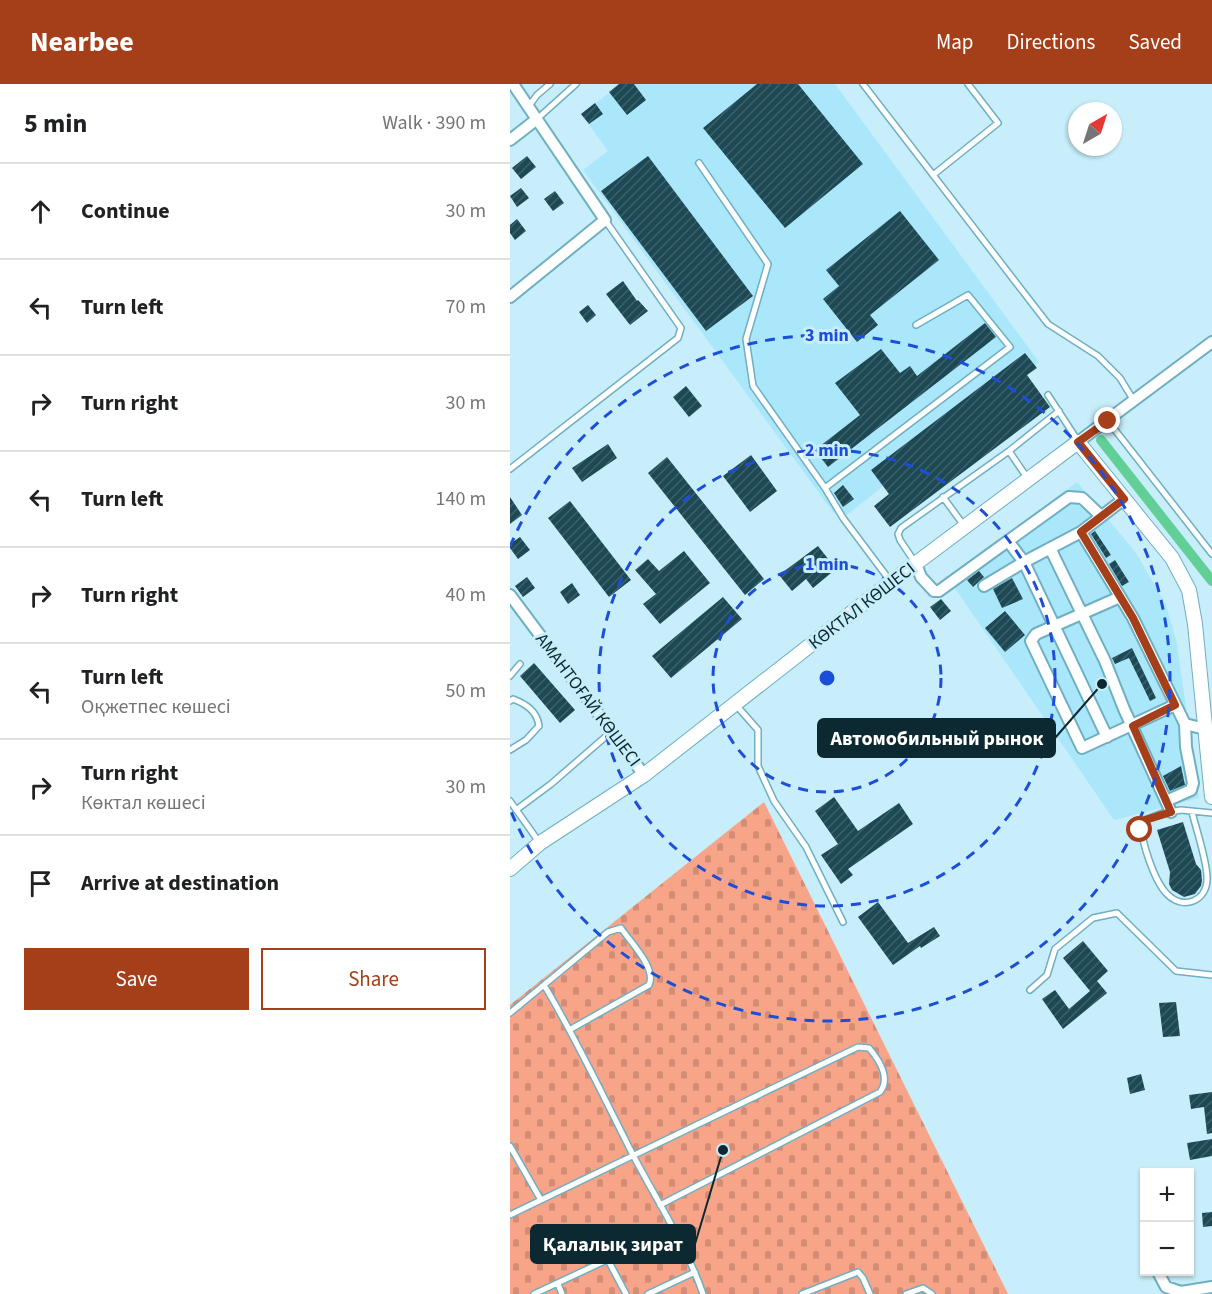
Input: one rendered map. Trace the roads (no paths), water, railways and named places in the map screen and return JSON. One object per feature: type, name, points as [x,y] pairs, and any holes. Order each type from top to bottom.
[{"type":"street","points":[[510,297],[605,220],[513,84]]},
{"type":"street","points":[[510,140],[537,119]]},
{"type":"street","name":"КӨКТАЛ КӨШЕСІ","points":[[510,868],[540,843],[644,775],[891,582],[1212,342]]},
{"type":"street","points":[[1078,442],[1172,558],[1189,590],[1195,624],[1212,797]]},
{"type":"street","points":[[916,564],[921,577],[934,591],[939,591],[1069,497],[1082,498],[1101,516]]},
{"type":"street","points":[[984,586],[1081,532],[1124,499]]},
{"type":"street","points":[[1081,532],[1133,618],[1185,724],[1186,747],[1193,783],[1191,790],[1166,801]]},
{"type":"street","points":[[1008,541],[1024,562],[1107,737]]},
{"type":"street","points":[[1050,548],[1106,661],[1171,812]]},
{"type":"street","name":"АМАНТОҒАЙ КӨШЕСІ","points":[[510,595],[644,775]]},
{"type":"street","points":[[1120,597],[1036,634],[1031,641],[1082,748],[1175,705]]},
{"type":"street","points":[[1185,724],[1204,729]]},
{"type":"street","points":[[1160,1276],[1166,1287],[1181,1292],[1212,1287]]},
{"type":"lane","points":[[529,106],[542,84]]},
{"type":"lane","points":[[537,95],[550,84]]},
{"type":"lane","points":[[537,119],[576,84]]},
{"type":"lane","points":[[863,84],[1048,324],[1098,356],[1120,378],[1134,401]]},
{"type":"lane","points":[[933,175],[998,123],[968,84]]},
{"type":"lane","points":[[699,163],[768,264],[746,339],[753,386],[825,488],[843,518],[891,582]]},
{"type":"lane","points":[[510,469],[681,334],[681,328],[605,220]]},
{"type":"lane","points":[[825,488],[1010,347],[968,295],[916,326]]},
{"type":"lane","points":[[1048,394],[1078,442]]},
{"type":"lane","points":[[916,564],[900,540],[898,534],[901,528],[1009,451],[1059,411]]},
{"type":"lane","points":[[1108,421],[1212,554]]},
{"type":"lane","points":[[1009,451],[1028,480]]},
{"type":"lane","points":[[943,497],[965,528]]},
{"type":"lane","points":[[510,676],[520,664]]},
{"type":"lane","points":[[510,700],[527,704],[538,720],[539,726],[526,740],[510,750]]},
{"type":"lane","points":[[736,705],[758,730],[758,766],[774,801],[806,847],[843,922]]},
{"type":"lane","points":[[516,810],[551,784],[611,732]]},
{"type":"lane","points":[[510,801],[540,843]]},
{"type":"lane","points":[[1192,812],[1208,877],[1206,889],[1200,900],[1191,903],[1178,902],[1167,894],[1154,871],[1140,830],[1142,821],[1171,812],[1192,812],[1212,813]]},
{"type":"lane","points":[[1030,990],[1047,975],[1055,949],[1093,918],[1117,913],[1176,971],[1212,975]]},
{"type":"lane","points":[[510,1013],[608,932],[621,928],[644,960],[651,975],[649,985],[571,1029]]},
{"type":"lane","points":[[544,985],[571,1029],[633,1155],[695,1272],[703,1294]]},
{"type":"lane","points":[[510,1215],[858,1047],[870,1048],[886,1080],[880,1092],[660,1205]]},
{"type":"lane","points":[[510,1146],[541,1200]]},
{"type":"lane","points":[[534,1294],[673,1229]]},
{"type":"lane","points":[[608,1260],[626,1294]]},
{"type":"lane","points":[[648,1294],[695,1272]]},
{"type":"lane","points":[[802,1294],[858,1272],[870,1294]]},
{"type":"lane","points":[[558,1284],[562,1294]]},
{"type":"lane","points":[[906,1294],[923,1288],[932,1294]]},
{"type":"waterway","points":[[1101,440],[1212,581]]},
{"type":"place","name":"Автомобильный рынок","points":[[1102,684]]},
{"type":"place","name":"Қалалық зират","points":[[723,1150]]}]
